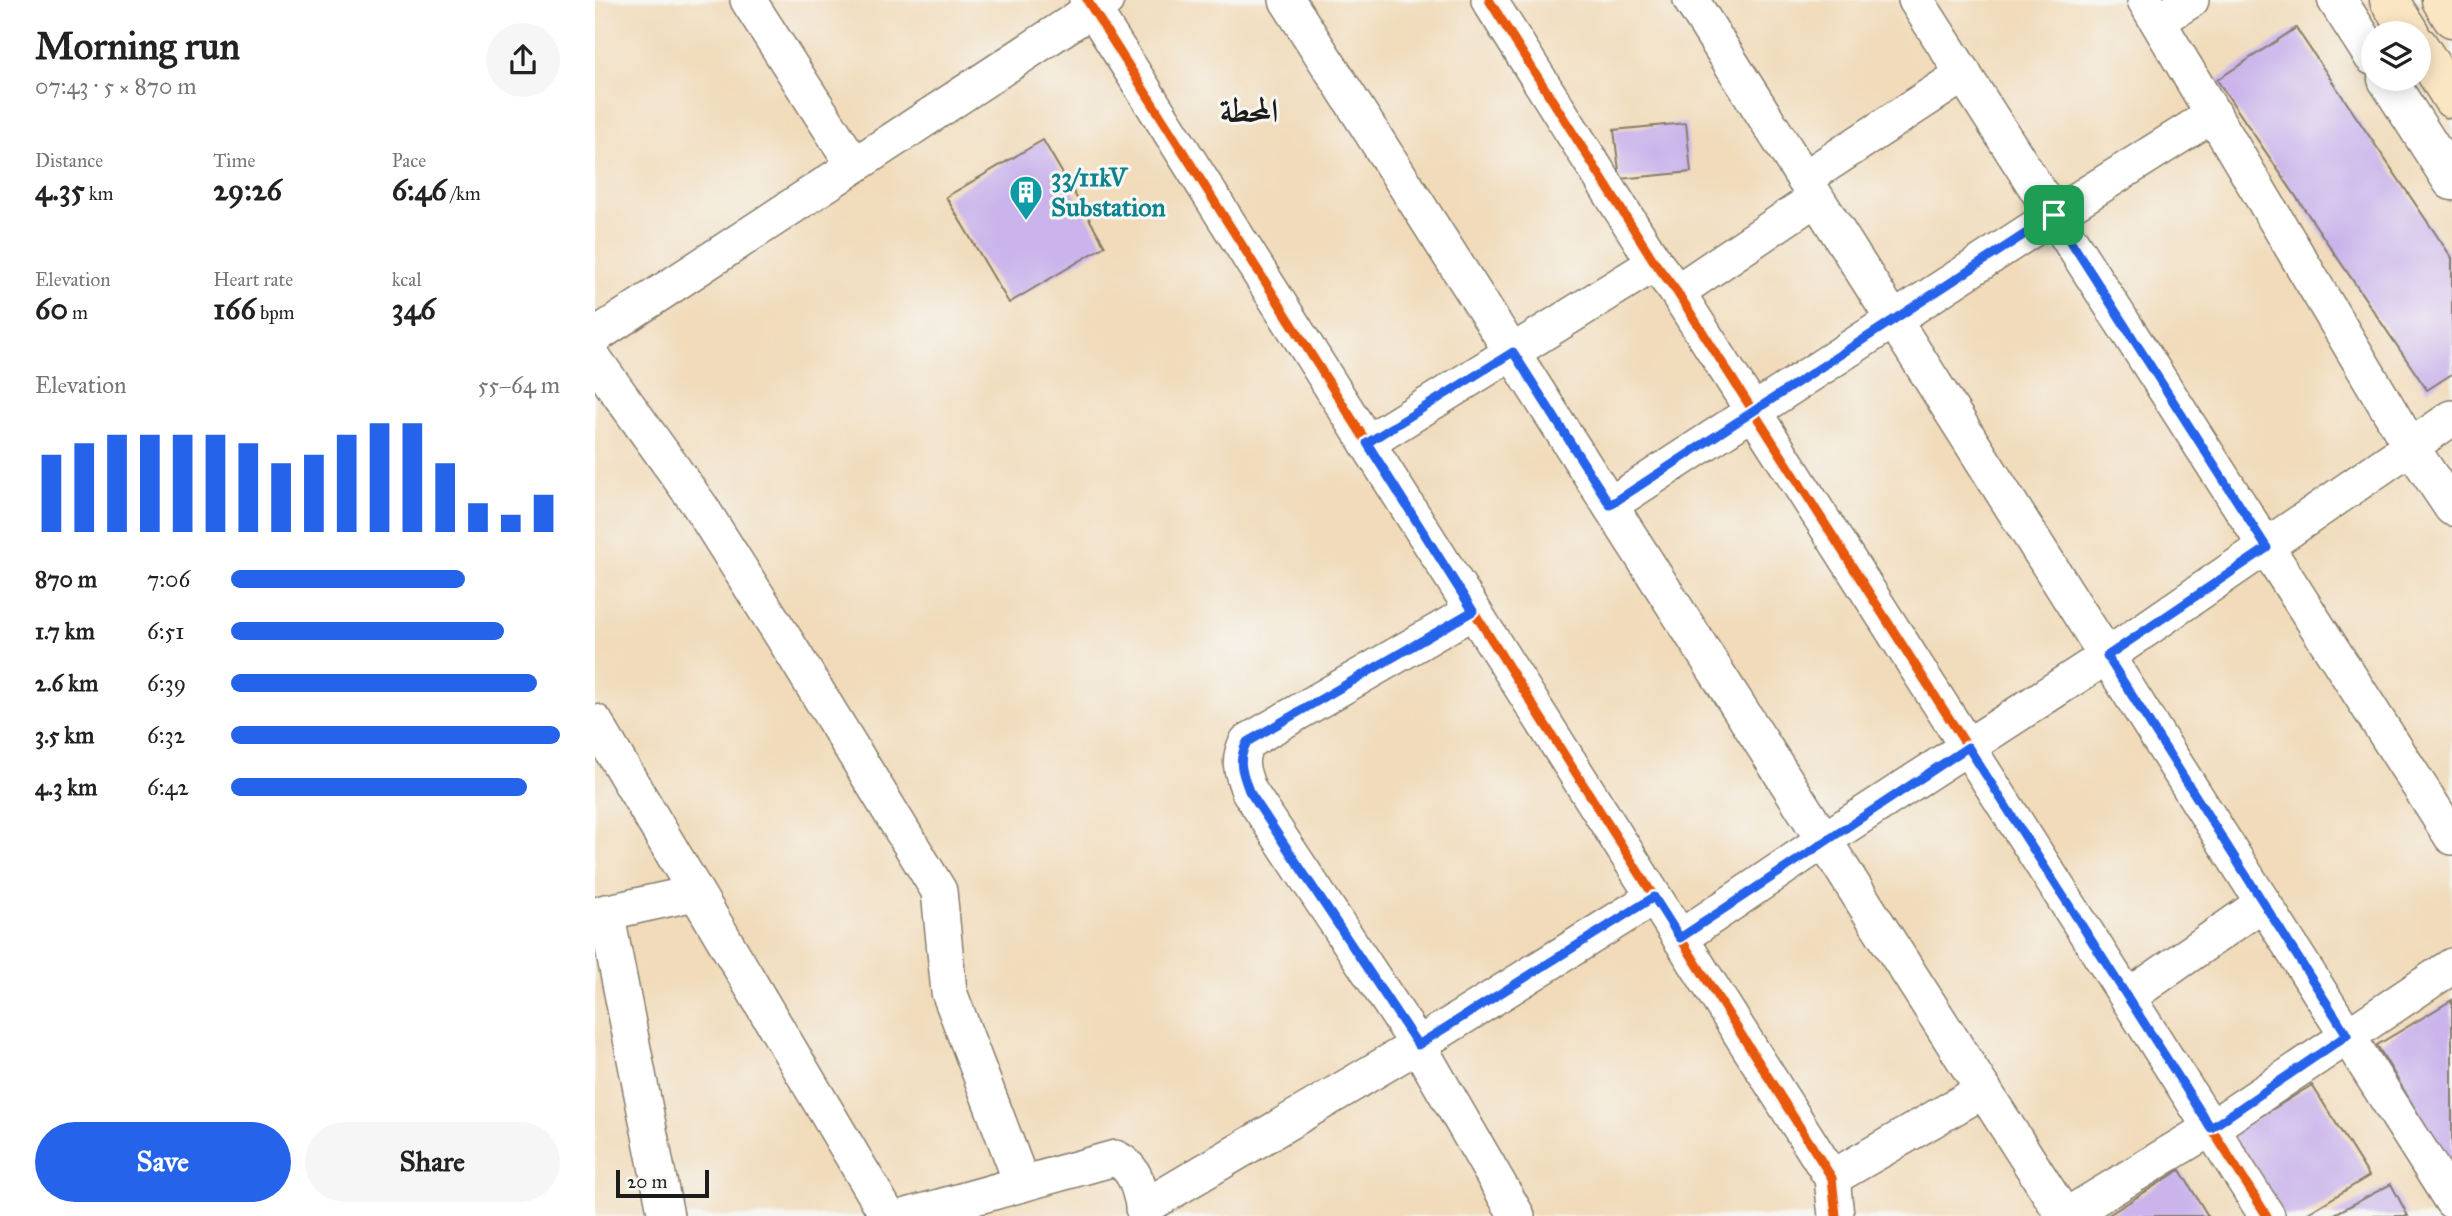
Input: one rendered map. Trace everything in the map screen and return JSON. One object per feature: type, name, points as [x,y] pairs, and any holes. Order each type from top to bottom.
[{"type":"main road","points":[[2389,0],[2402,21]]},
{"type":"main road","points":[[2441,0],[2452,18]]},
{"type":"main road","points":[[2431,65],[2452,99]]},
{"type":"street","points":[[748,0],[854,165]]},
{"type":"street","points":[[1287,0],[2065,1216],[2211,1128],[2452,966]]},
{"type":"street","points":[[1489,0],[2267,1216]]},
{"type":"street","points":[[1691,0],[2452,1201]]},
{"type":"street","points":[[1916,0],[2452,837]]},
{"type":"street","points":[[2191,0],[2151,10],[2411,447],[2452,508]]},
{"type":"street","points":[[2337,0],[2361,37]]},
{"type":"street","points":[[595,336],[1095,3],[1367,443],[1832,1178],[1836,1216]]},
{"type":"street","points":[[1677,292],[1810,188],[1964,74]]},
{"type":"street","points":[[2395,91],[2452,181]]},
{"type":"street","points":[[1610,505],[2054,215],[2214,114]]},
{"type":"street","points":[[1367,443],[1655,263]]},
{"type":"street","points":[[595,360],[700,506],[939,891],[949,992],[1023,1184]]},
{"type":"street","points":[[1680,938],[2107,656],[2452,418]]},
{"type":"street","points":[[1473,611],[1247,742],[1241,754],[1242,771],[1249,791],[1418,1045],[1517,1216]]},
{"type":"street","points":[[595,722],[888,1216]]},
{"type":"street","points":[[666,1216],[600,914],[695,892]]},
{"type":"street","points":[[907,1216],[1115,1158],[1126,1163],[1133,1172],[1145,1212],[1654,897]]},
{"type":"street","points":[[2128,997],[2263,903]]},
{"type":"street","points":[[1832,1178],[1984,1090]]},
{"type":"building","points":[[2296,28],[2452,258],[2452,374],[2427,390],[2217,80]]},
{"type":"building","points":[[1686,123],[1691,172],[1620,179],[1614,130]]},
{"type":"building","name":"33/11kV Substation","points":[[1043,140],[1105,246],[1009,303],[946,197]]},
{"type":"building","points":[[2452,1000],[2452,1171],[2377,1045]]},
{"type":"building","points":[[2312,1085],[2369,1176],[2303,1216],[2283,1216],[2232,1134]]},
{"type":"building","points":[[2180,1170],[2208,1216],[2107,1216]]},
{"type":"building","points":[[2391,1184],[2408,1216],[2331,1216]]},
{"type":"cycle path","points":[[1087,0],[1832,1178],[1836,1216]]},
{"type":"cycle path","points":[[1489,0],[2267,1216]]},
{"type":"place","name":"33/11kV Substation","points":[[1026,222]]},
{"type":"district","name":"المحطة","points":[[1249,111]]},
{"type":"route","points":[[2054,215],[2267,548],[2107,656],[2347,1035],[2211,1128],[1968,747],[1680,938],[1654,897],[1418,1045],[1249,791],[1242,771],[1241,754],[1247,742],[1473,611],[1367,443],[1513,352],[1610,505],[2054,215]]}]
